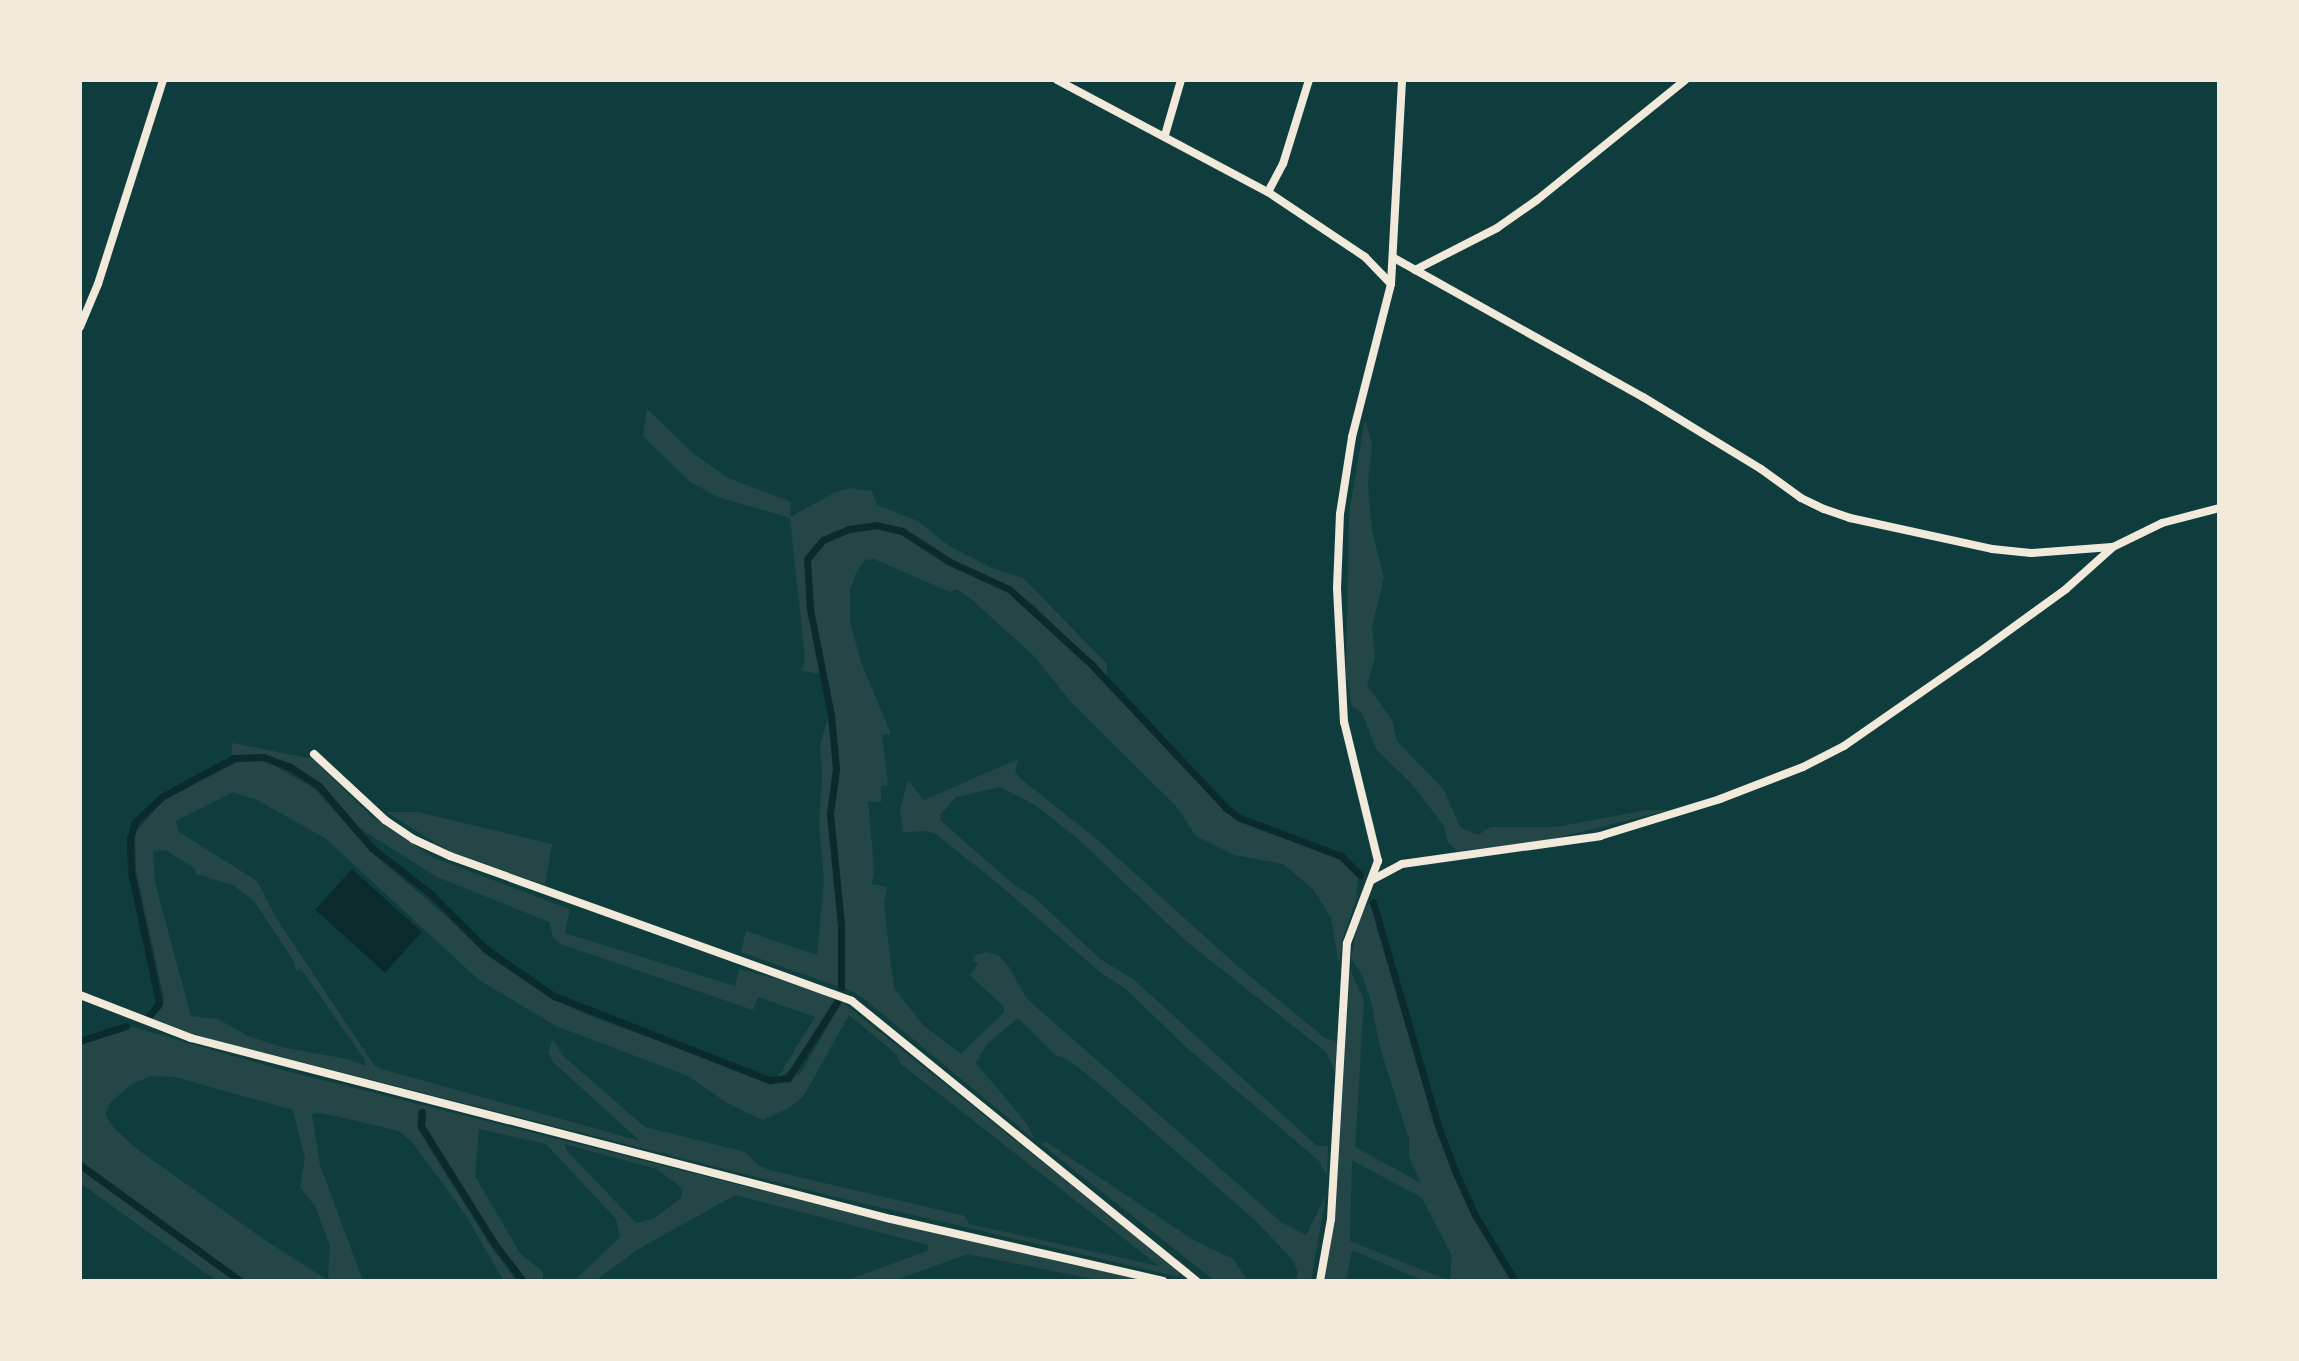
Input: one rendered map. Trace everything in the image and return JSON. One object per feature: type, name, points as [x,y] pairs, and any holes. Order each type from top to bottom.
[{"type":"street","points":[[80,327],[113,240],[163,80]]},
{"type":"street","points":[[1057,80],[1268,192],[1365,257],[1391,284]]},
{"type":"street","points":[[1165,135],[1181,80]]},
{"type":"street","points":[[1268,192],[1283,164],[1309,80]]},
{"type":"street","points":[[1320,1281],[1331,1219],[1347,943],[1357,909],[1378,861],[1344,722],[1337,588],[1346,474],[1391,284],[1402,80]]},
{"type":"street","points":[[1415,270],[1462,248],[1517,214],[1685,80]]},
{"type":"street","points":[[1394,258],[1643,397],[1761,469],[1801,498],[1824,509],[1850,518],[1992,549],[2044,552],[2113,547]]},
{"type":"street","points":[[1371,881],[1402,864],[1600,836],[1720,799],[1803,767],[1844,746],[1978,653],[2066,589],[2113,547],[2162,523],[2219,508]]},
{"type":"street","points":[[314,754],[385,820],[413,839],[450,856],[852,1001],[1197,1281]]},
{"type":"street","points":[[80,995],[191,1038],[876,1215],[1163,1281]]},
{"type":"shaded area","points":[[647,409],[694,454],[728,478],[791,502],[790,517],[836,492],[849,488],[872,491],[877,505],[918,521],[949,546],[992,568],[1023,578],[1107,664],[1107,678],[1037,608],[1010,587],[951,560],[904,529],[876,523],[849,527],[822,539],[805,558],[808,609],[821,674],[802,671],[805,659],[790,518],[718,497],[690,482],[643,436]]},
{"type":"shaded area","points":[[1365,419],[1372,444],[1368,485],[1372,531],[1384,577],[1372,627],[1375,658],[1367,685],[1392,720],[1397,741],[1444,790],[1460,827],[1478,835],[1491,827],[1556,827],[1647,810],[1670,810],[1548,840],[1457,851],[1448,842],[1444,826],[1411,783],[1376,749],[1362,713],[1352,706],[1346,674],[1349,513]]},
{"type":"shaded area","points":[[876,527],[902,533],[949,564],[1007,591],[1090,666],[1225,810],[1239,819],[1339,858],[1358,876],[1356,901],[1343,937],[1339,964],[1331,918],[1313,889],[1283,864],[1234,855],[1196,836],[1176,806],[1070,701],[1034,656],[971,599],[957,589],[950,592],[874,559],[865,560],[856,573],[850,590],[850,622],[861,662],[891,734],[882,735],[888,785],[881,786],[881,802],[868,801],[874,868],[872,884],[887,887],[884,905],[894,988],[923,1025],[961,1054],[1004,1012],[1004,1007],[970,975],[978,964],[973,960],[976,955],[986,952],[998,955],[1009,967],[1026,998],[1281,1222],[1306,1235],[1326,1195],[1311,1281],[1296,1281],[1298,1271],[1291,1258],[1256,1221],[1100,1085],[1070,1061],[1054,1054],[1018,1018],[987,1044],[976,1063],[1027,1124],[1034,1139],[863,998],[843,987],[843,924],[832,813],[838,769],[834,715],[812,609],[809,559],[824,542],[850,531]]},
{"type":"shaded area","points":[[829,716],[833,768],[828,813],[838,925],[839,987],[741,952],[746,931],[817,955],[824,880],[819,824],[820,744]]},
{"type":"shaded area","points":[[232,743],[313,759],[370,815],[432,857],[570,909],[565,933],[735,986],[739,969],[812,988],[835,1000],[792,1069],[778,1077],[815,1017],[758,997],[753,1010],[561,944],[553,938],[549,922],[437,877],[359,828],[323,786],[292,764],[260,755],[232,756]]},
{"type":"shaded area","points":[[1018,759],[1015,772],[1021,779],[1099,841],[1234,963],[1325,1038],[1339,1042],[1335,1072],[1326,1052],[1186,941],[1077,838],[1035,805],[1000,787],[956,797],[940,815],[941,821],[1014,885],[1034,897],[1100,959],[1133,979],[1317,1146],[1328,1146],[1327,1176],[1319,1161],[1188,1049],[1126,989],[1100,972],[995,881],[937,835],[928,831],[903,832],[900,809],[908,780],[924,800]]},
{"type":"shaded area","points":[[266,761],[315,789],[370,851],[485,954],[552,999],[595,1018],[776,1083],[800,1074],[842,1002],[1179,1271],[1179,1277],[823,1194],[191,1034],[150,1020],[162,1008],[164,999],[136,871],[135,833],[164,800],[238,762]],"holes":[[[233,792],[257,800],[325,838],[479,980],[556,1026],[688,1076],[727,1103],[763,1120],[789,1108],[803,1097],[849,1015],[896,1054],[901,1064],[1159,1266],[969,1224],[965,1216],[769,1170],[758,1165],[745,1152],[645,1127],[563,1056],[553,1039],[548,1052],[553,1062],[640,1141],[381,1069],[374,1065],[277,919],[257,881],[179,832],[175,821]],[[165,850],[194,868],[197,874],[233,885],[254,901],[293,960],[296,971],[301,969],[365,1060],[365,1066],[348,1059],[281,1047],[248,1036],[218,1019],[191,1016],[155,883],[153,851]]]},
{"type":"shaded area","points":[[386,812],[417,812],[552,844],[545,885],[449,851]]},
{"type":"shaded area","points":[[352,869],[422,932],[385,973],[315,910]]},
{"type":"shaded area","points":[[1370,903],[1435,1124],[1473,1216],[1513,1281],[1450,1281],[1424,1281],[1352,1250],[1346,1281],[1324,1281],[1335,1220],[1350,970],[1364,1000],[1355,1147],[1421,1183],[1409,1157],[1409,1139],[1381,1051],[1370,998],[1362,975],[1351,958],[1360,912]],"holes":[[[1352,1160],[1422,1198],[1452,1256],[1450,1281],[1350,1241]]]},
{"type":"shaded area","points":[[133,1027],[275,1068],[828,1207],[1148,1281],[1103,1281],[968,1254],[893,1281],[845,1281],[927,1251],[929,1245],[735,1195],[637,1250],[595,1281],[574,1281],[620,1237],[616,1219],[546,1144],[479,1129],[475,1176],[520,1253],[543,1272],[543,1281],[527,1281],[496,1241],[424,1125],[423,1110],[418,1112],[417,1128],[516,1281],[504,1281],[465,1214],[411,1141],[399,1131],[322,1113],[312,1114],[320,1165],[363,1281],[246,1281],[80,1160],[80,1045]],"holes":[[[150,1076],[175,1077],[293,1110],[305,1158],[300,1187],[315,1206],[330,1246],[328,1280],[269,1243],[137,1149],[114,1128],[105,1114],[111,1102],[129,1086]],[[564,1144],[657,1169],[679,1186],[683,1192],[680,1199],[653,1219],[636,1223],[567,1151]]]},
{"type":"shaded area","points":[[1046,1142],[1190,1238],[1233,1259],[1248,1281],[1215,1281],[1041,1144]]},
{"type":"shaded area","points":[[80,1168],[236,1281],[219,1281],[204,1272],[80,1183]]},
{"type":"waterway","points":[[841,987],[841,924],[830,813],[836,769],[831,715],[810,609],[807,559],[823,540],[849,529],[876,525],[902,531],[950,562],[1009,589],[1091,664],[1226,808],[1240,818],[1341,856],[1360,875]]},
{"type":"waterway","points":[[149,1016],[159,1003],[131,871],[130,839],[135,822],[162,797],[234,758],[263,757],[290,767],[319,786],[372,848],[431,894],[486,949],[554,996],[770,1080],[788,1078],[837,1002]]},
{"type":"waterway","points":[[1373,902],[1437,1123],[1475,1215],[1515,1281]]},
{"type":"waterway","points":[[80,1041],[126,1026]]},
{"type":"waterway","points":[[422,1112],[421,1126],[494,1243],[523,1281]]},
{"type":"waterway","points":[[80,1165],[240,1281]]}]
